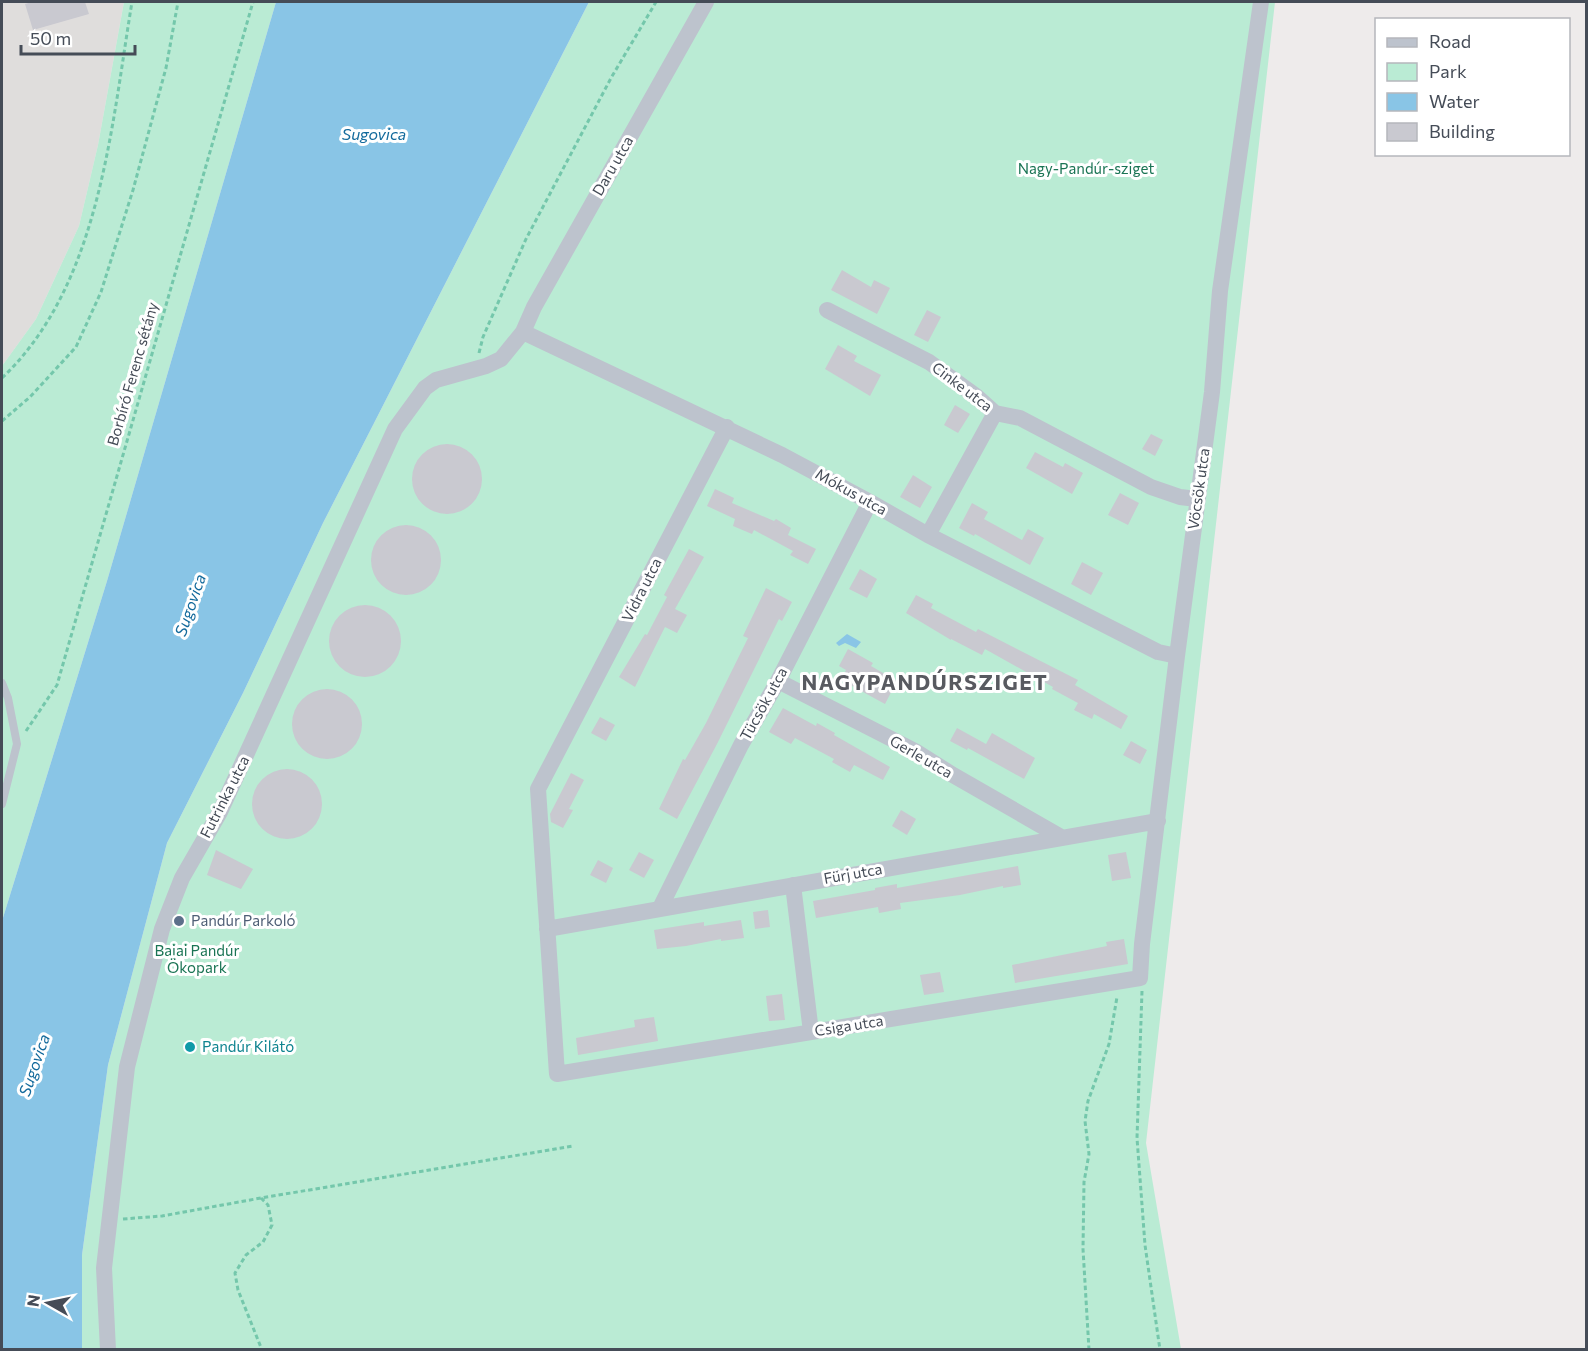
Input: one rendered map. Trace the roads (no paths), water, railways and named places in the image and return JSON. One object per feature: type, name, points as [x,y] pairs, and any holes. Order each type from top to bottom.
[{"type":"street","name":"Daru utca","points":[[523,332],[539,298],[706,2]]},
{"type":"street","name":"Vöcsök utca","points":[[1140,978],[1142,944],[1177,656],[1212,392],[1220,291],[1261,2]]},
{"type":"street","name":"Cinke utca","points":[[827,310],[929,362],[996,413],[1020,418],[1151,487],[1180,497],[1197,499]]},
{"type":"street","name":"Futrinka utca","points":[[108,1350],[104,1268],[126,1067],[162,929],[182,878],[220,812],[395,429],[425,388],[436,380],[501,359],[523,332]]},
{"type":"street","name":"Mókus utca","points":[[523,332],[727,427],[928,535],[1158,652],[1177,656]]},
{"type":"street","points":[[928,535],[996,413]]},
{"type":"street","name":"Vidra utca","points":[[557,1074],[538,789],[727,427]]},
{"type":"street","name":"Tücsök utca","points":[[660,908],[741,746],[778,681],[870,502]]},
{"type":"street","name":"Gerle utca","points":[[778,681],[915,751],[1061,837]]},
{"type":"street","name":"Fürj utca","points":[[547,928],[1158,821]]},
{"type":"street","points":[[793,885],[811,1032]]},
{"type":"street","name":"Csiga utca","points":[[557,1074],[1140,978]]},
{"type":"lane","points":[[2,683],[8,698],[17,744],[2,804]]},
{"type":"water","name":"Sugovica","points":[[276,2],[589,2],[323,523],[243,693],[167,843],[108,1065],[82,1255],[82,1349],[2,1349],[2,921],[107,581]]},
{"type":"water","points":[[847,634],[861,642],[856,648],[845,643],[839,646],[836,643]]},
{"type":"place","name":"Pandúr Parkoló","points":[[179,921]]},
{"type":"place","name":"Pandúr Kilátó","points":[[190,1047]]},
{"type":"district","name":"NAGYPANDÚRSZIGET","points":[[925,683]]},
{"type":"park label","name":"Nagy-Pandúr-sziget","points":[[1086,169]]},
{"type":"park label","name":"Bajai Pandúr Ökopark","points":[[197,960]]}]
